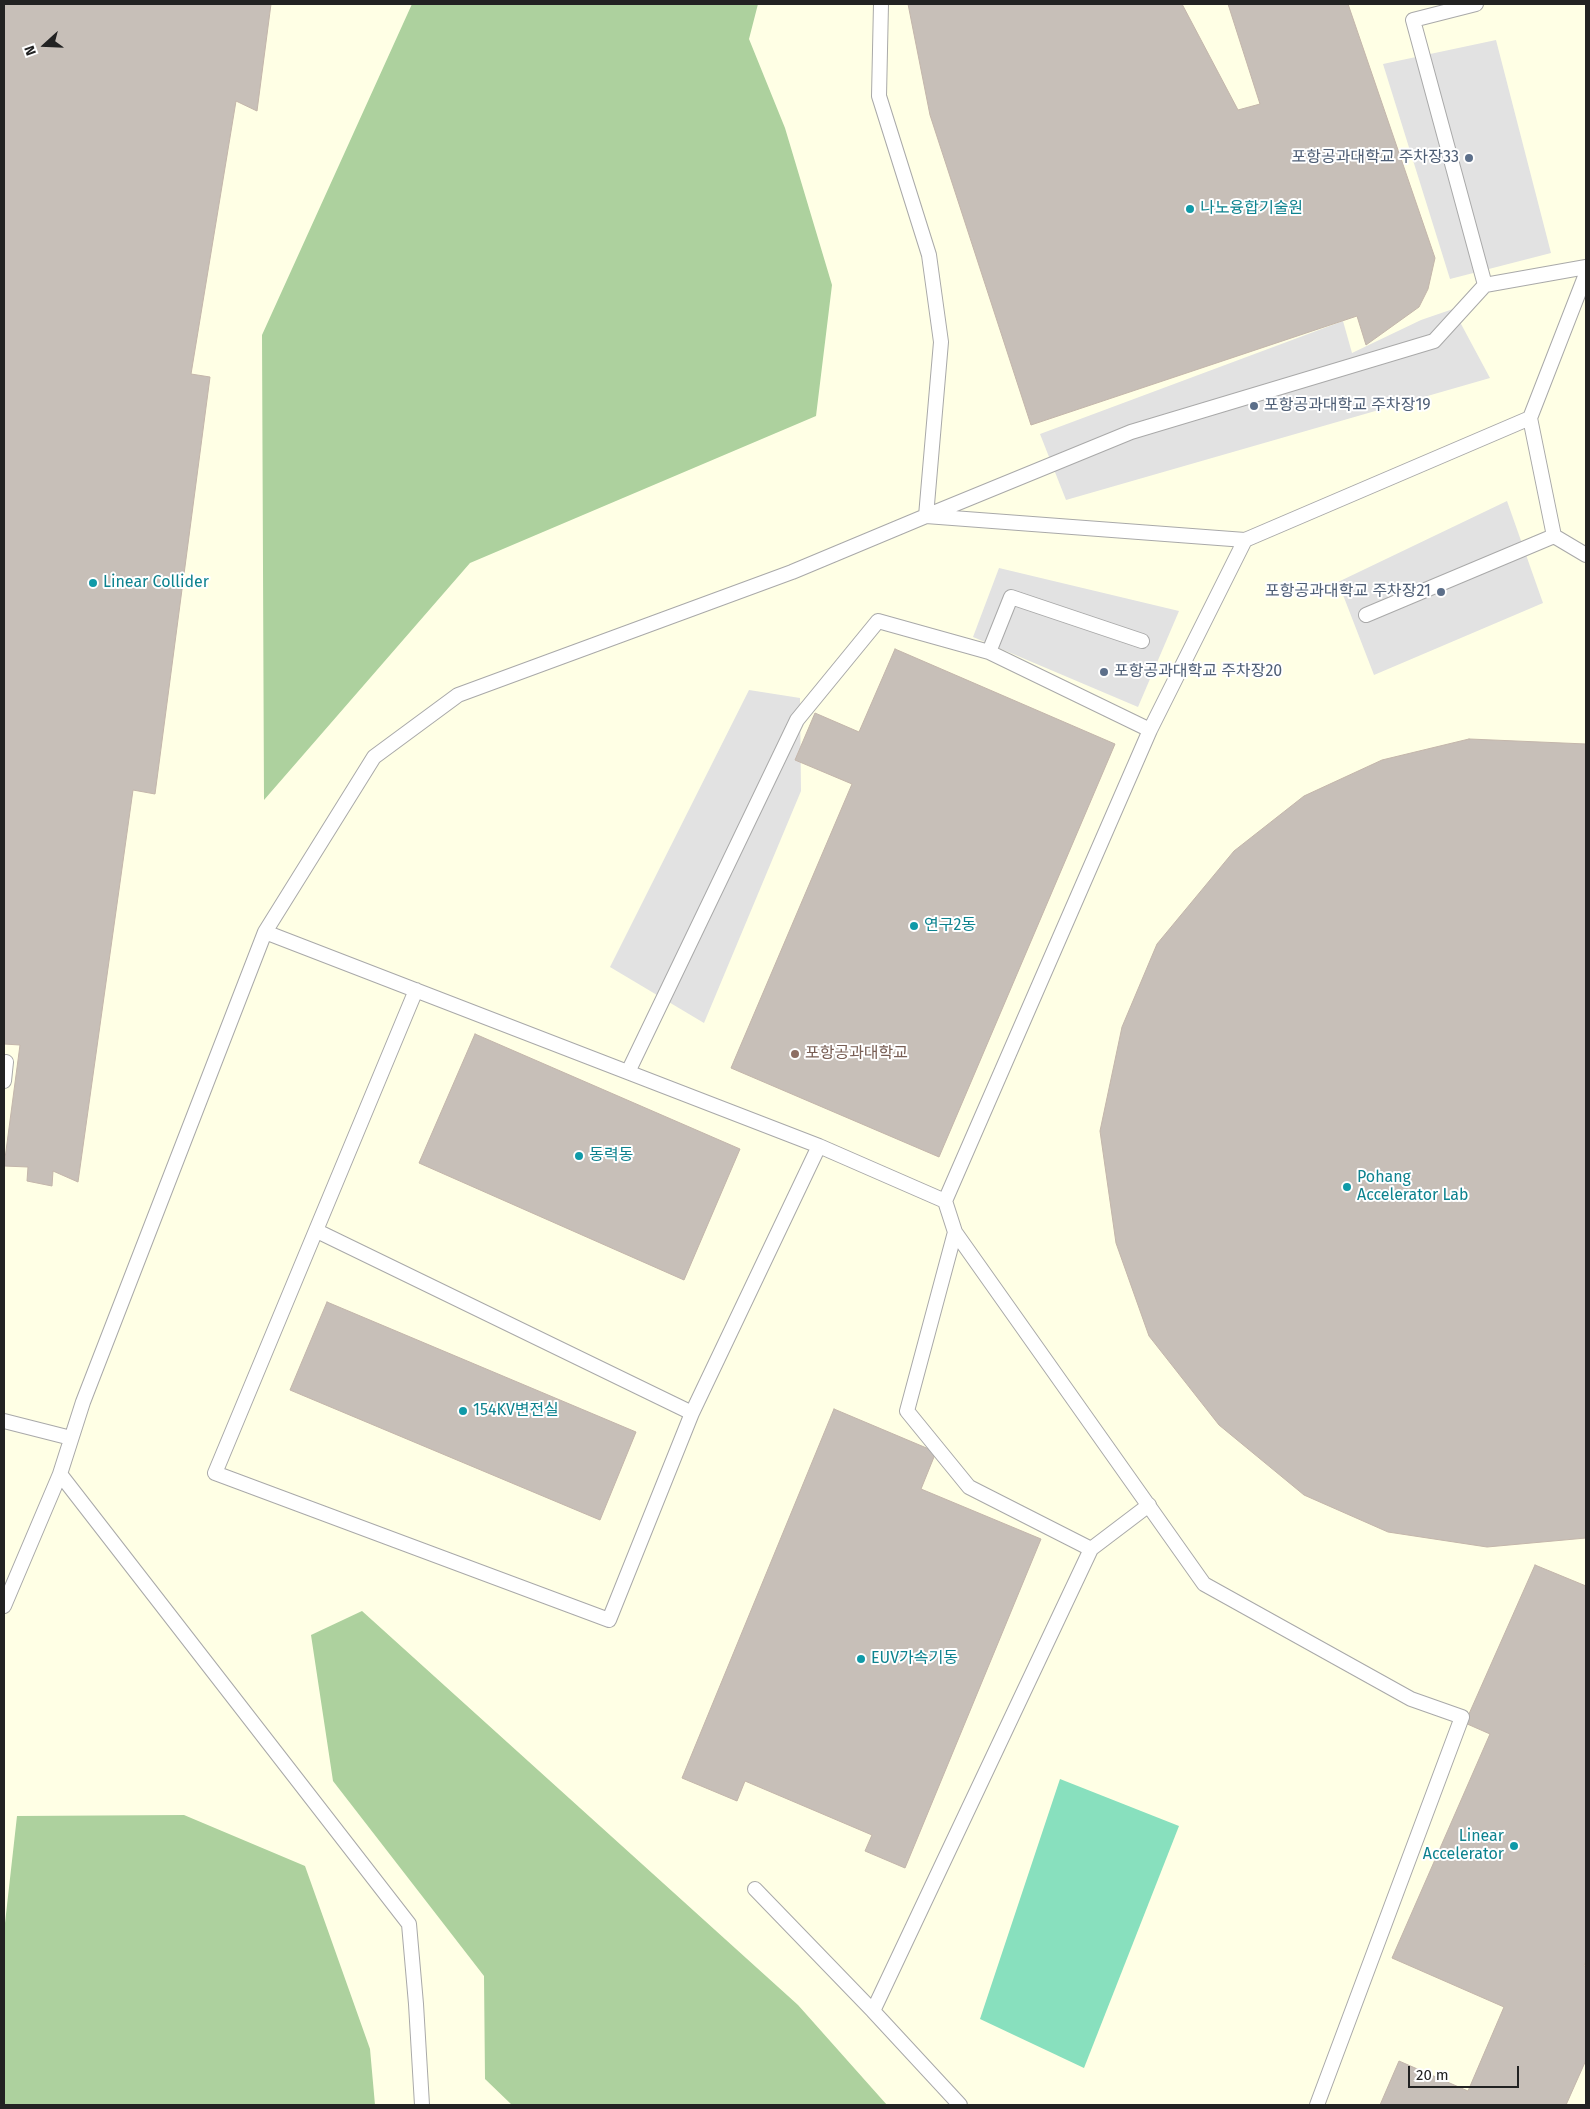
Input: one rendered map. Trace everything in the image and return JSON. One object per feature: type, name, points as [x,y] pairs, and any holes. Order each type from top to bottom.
[{"type":"lane","points":[[881,4],[878,96],[929,255],[941,342],[926,516]]},
{"type":"lane","points":[[1476,4],[1413,20],[1486,286]]},
{"type":"lane","points":[[4,1606],[60,1474],[86,1392],[265,932],[374,757],[458,695],[792,572],[1131,432],[1434,341],[1486,286],[1586,267]]},
{"type":"lane","points":[[1586,274],[1530,418],[1554,536],[1586,555]]},
{"type":"lane","points":[[926,516],[1245,540],[1530,418]]},
{"type":"lane","points":[[1366,615],[1554,536]]},
{"type":"lane","points":[[1245,540],[1150,730],[945,1201],[955,1232],[1204,1584],[1411,1699],[1462,1717],[1317,2105]]},
{"type":"lane","points":[[989,652],[1011,598],[1142,641]]},
{"type":"lane","points":[[628,1072],[797,720],[878,621],[989,652],[1150,730]]},
{"type":"lane","points":[[265,932],[819,1146],[945,1201]]},
{"type":"lane","points":[[416,990],[215,1473],[609,1620],[692,1413],[819,1146]]},
{"type":"lane","points":[[4,1081],[6,1062]]},
{"type":"lane","points":[[317,1231],[692,1413]]},
{"type":"lane","points":[[955,1232],[907,1411],[969,1487],[1091,1549]]},
{"type":"lane","points":[[4,1421],[71,1438]]},
{"type":"lane","points":[[60,1474],[409,1924],[422,2105]]},
{"type":"lane","points":[[873,2011],[1091,1549],[1149,1505]]},
{"type":"lane","points":[[755,1889],[873,2011],[960,2105]]},
{"type":"shaded area","name":"포항공과대학교","points":[[4,4],[1586,4],[1586,2105],[4,2105]]},
{"type":"shaded area","name":"포항공과대학교 주차장33","points":[[1496,40],[1551,253],[1450,279],[1383,64]]},
{"type":"shaded area","name":"포항공과대학교 주차장19","points":[[1453,309],[1490,378],[1066,500],[1040,434],[1343,321],[1352,353],[1421,320]]},
{"type":"shaded area","name":"포항공과대학교 주차장21","points":[[1507,501],[1543,603],[1374,675],[1338,582]]},
{"type":"shaded area","name":"포항공과대학교 주차장20","points":[[999,568],[1179,611],[1138,707],[973,637]]},
{"type":"shaded area","points":[[749,690],[800,698],[801,791],[704,1023],[610,967]]},
{"type":"green space","points":[[412,4],[758,4],[749,39],[785,128],[832,285],[816,416],[470,563],[264,800],[262,335]]},
{"type":"green space","points":[[362,1611],[798,2005],[887,2105],[512,2105],[485,2079],[484,1976],[333,1781],[311,1635]]},
{"type":"green space","points":[[1060,1779],[1179,1826],[1084,2068],[980,2019]]},
{"type":"green space","points":[[184,1815],[305,1866],[370,2049],[375,2105],[4,2105],[4,1932],[17,1816]]},
{"type":"building","name":"Linear Collider","points":[[4,4],[271,4],[257,111],[236,101],[191,374],[210,377],[155,794],[133,790],[78,1182],[53,1171],[52,1186],[27,1181],[28,1167],[4,1166],[20,1045],[4,1044]]},
{"type":"building","name":"나노융합기술원","points":[[908,4],[1182,4],[1238,110],[1260,104],[1228,4],[1348,4],[1435,258],[1428,289],[1419,307],[1366,345],[1357,316],[1031,425],[930,115]]},
{"type":"building","name":"연구2동","points":[[895,649],[1115,744],[939,1157],[731,1068],[852,784],[795,760],[815,713],[859,732]]},
{"type":"building","name":"Pohang Accelerator Lab","points":[[1469,739],[1586,744],[1586,1538],[1487,1547],[1388,1532],[1304,1495],[1219,1425],[1149,1336],[1116,1243],[1100,1131],[1122,1027],[1157,944],[1234,851],[1304,796],[1382,760]]},
{"type":"building","name":"동력동","points":[[475,1034],[740,1149],[684,1280],[419,1163]]},
{"type":"building","name":"154KV변전실","points":[[327,1302],[636,1432],[600,1520],[290,1390]]},
{"type":"building","name":"EUV가속기동","points":[[834,1409],[936,1452],[921,1489],[1041,1539],[905,1868],[865,1851],[872,1835],[745,1781],[737,1801],[682,1778]]},
{"type":"building","name":"Linear Accelerator","points":[[1535,1565],[1586,1586],[1586,1961],[1584,1966],[1586,1967],[1586,2060],[1566,2105],[1380,2105],[1399,2061],[1468,2091],[1504,2007],[1392,1958],[1490,1734],[1465,1723]]},
{"type":"place","name":"포항공과대학교 주차장33","points":[[1469,158]]},
{"type":"place","name":"나노융합기술원","points":[[1190,209]]},
{"type":"place","name":"포항공과대학교 주차장19","points":[[1254,406]]},
{"type":"place","name":"Linear Collider","points":[[93,583]]},
{"type":"place","name":"포항공과대학교 주차장21","points":[[1441,592]]},
{"type":"place","name":"포항공과대학교 주차장20","points":[[1104,672]]},
{"type":"place","name":"연구2동","points":[[914,926]]},
{"type":"place","name":"포항공과대학교","points":[[795,1054]]},
{"type":"place","name":"동력동","points":[[579,1156]]},
{"type":"place","name":"Pohang Accelerator Lab","points":[[1347,1187]]},
{"type":"place","name":"154KV변전실","points":[[463,1411]]},
{"type":"place","name":"EUV가속기동","points":[[861,1659]]},
{"type":"place","name":"Linear Accelerator","points":[[1514,1846]]}]
